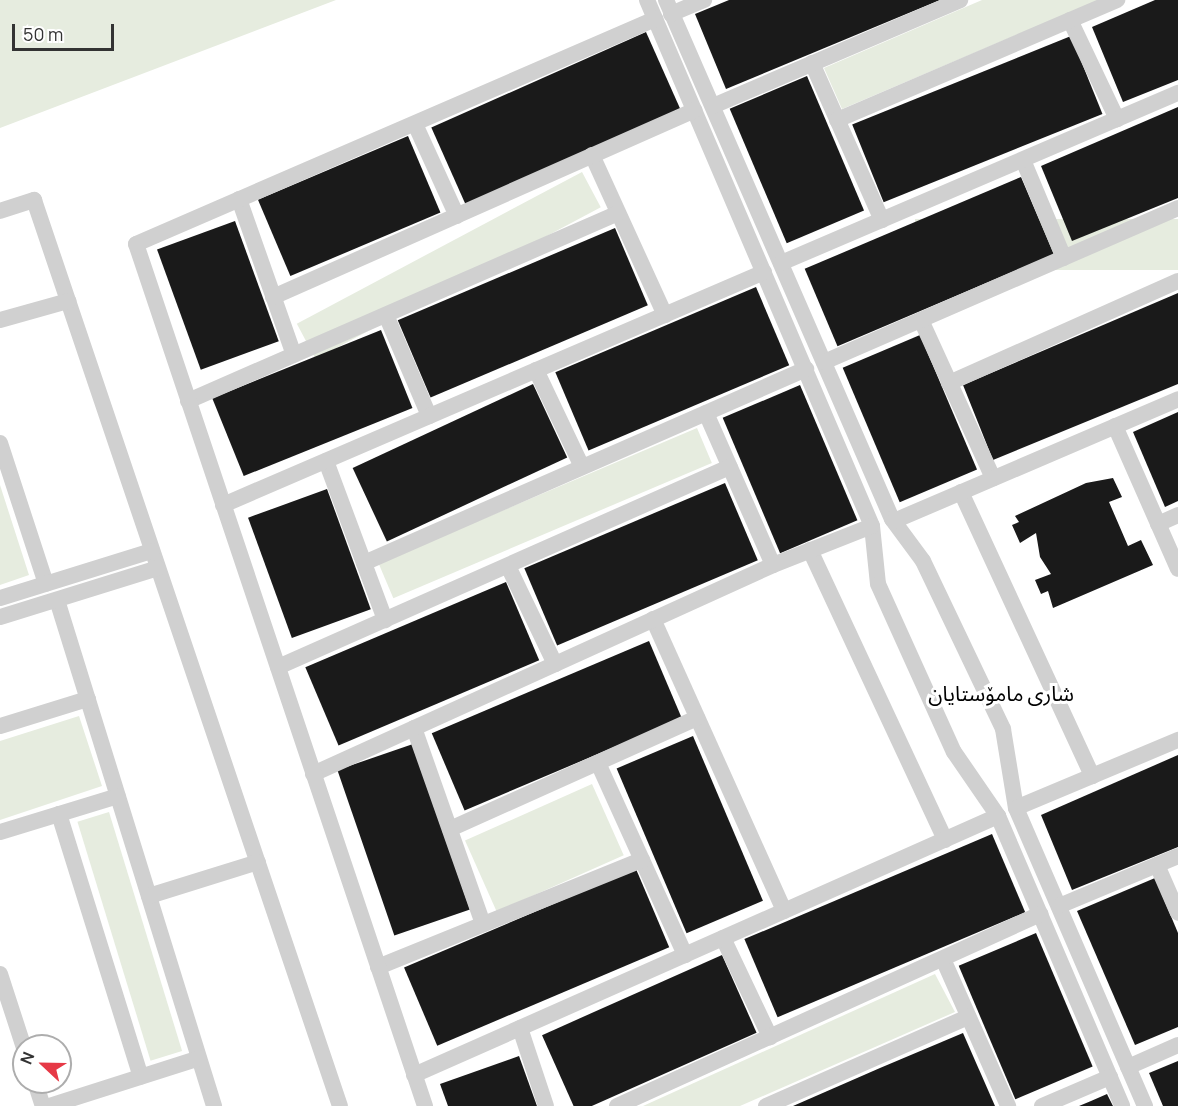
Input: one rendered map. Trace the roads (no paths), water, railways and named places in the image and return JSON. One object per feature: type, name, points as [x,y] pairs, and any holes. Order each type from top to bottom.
[{"type":"street","points":[[647,0],[664,11],[713,106],[894,521],[923,561],[1003,729],[1016,808],[1145,1106]]},
{"type":"street","points":[[425,1106],[136,243],[415,124],[664,11],[704,0]]},
{"type":"street","points":[[837,120],[1117,0]]},
{"type":"street","points":[[713,106],[956,1]]},
{"type":"street","points":[[664,11],[694,110],[872,526],[879,584],[954,752],[998,816],[1122,1106]]},
{"type":"street","points":[[1070,20],[1117,119]]},
{"type":"street","points":[[812,63],[882,220]]},
{"type":"street","points":[[782,264],[1178,93]]},
{"type":"street","points":[[273,297],[694,110]]},
{"type":"street","points":[[415,124],[457,216]]},
{"type":"street","points":[[592,155],[664,315]]},
{"type":"street","points":[[1023,160],[1064,258]]},
{"type":"street","points":[[238,199],[294,355]]},
{"type":"street","points":[[0,211],[34,200],[340,1106]]},
{"type":"street","points":[[824,362],[1178,208]]},
{"type":"street","points":[[188,401],[618,213]]},
{"type":"street","points":[[223,505],[764,272]]},
{"type":"street","points":[[949,383],[1178,281]]},
{"type":"street","points":[[0,320],[68,301]]},
{"type":"street","points":[[784,320],[802,311]]},
{"type":"street","points":[[386,315],[429,416]]},
{"type":"street","points":[[921,320],[993,478]]},
{"type":"street","points":[[363,563],[806,369]]},
{"type":"street","points":[[536,370],[582,467]]},
{"type":"street","points":[[894,521],[1178,399]]},
{"type":"street","points":[[706,413],[774,565]]},
{"type":"street","points":[[1114,426],[1178,569]]},
{"type":"street","points":[[0,443],[46,584]]},
{"type":"street","points":[[326,461],[385,620]]},
{"type":"street","points":[[278,668],[730,467]]},
{"type":"street","points":[[961,492],[1092,776]]},
{"type":"street","points":[[1158,524],[1178,515]]},
{"type":"street","points":[[314,774],[774,565],[872,526]]},
{"type":"street","points":[[810,550],[945,840]]},
{"type":"street","points":[[0,598],[152,551]]},
{"type":"street","points":[[508,566],[555,664]]},
{"type":"street","points":[[0,617],[158,568]]},
{"type":"street","points":[[68,577],[73,594]]},
{"type":"street","points":[[57,600],[214,1106]]},
{"type":"street","points":[[653,619],[784,911]]},
{"type":"street","points":[[0,726],[88,699]]},
{"type":"street","points":[[450,829],[697,718]]},
{"type":"street","points":[[414,728],[483,924]]},
{"type":"street","points":[[1016,808],[1178,740]]},
{"type":"street","points":[[598,763],[686,955]]},
{"type":"street","points":[[0,832],[118,796]]},
{"type":"street","points":[[59,814],[141,1077]]},
{"type":"street","points":[[414,1075],[998,816]]},
{"type":"street","points":[[1015,857],[1034,849]]},
{"type":"street","points":[[1059,906],[1178,856]]},
{"type":"street","points":[[378,968],[642,860]]},
{"type":"street","points":[[149,896],[258,862]]},
{"type":"street","points":[[1157,865],[1178,913]]},
{"type":"street","points":[[617,1106],[1040,914]]},
{"type":"street","points":[[723,938],[770,1036]]},
{"type":"street","points":[[943,958],[1008,1106]]},
{"type":"street","points":[[0,974],[19,1034]]},
{"type":"street","points":[[766,1106],[968,1017]]},
{"type":"street","points":[[520,1028],[546,1106]]},
{"type":"street","points":[[1128,1067],[1178,1045]]},
{"type":"street","points":[[49,1106],[199,1058]]},
{"type":"street","points":[[1042,1106],[1110,1077]]},
{"type":"district","name":"شاری مامۆستایان","points":[[1001,693]]}]
